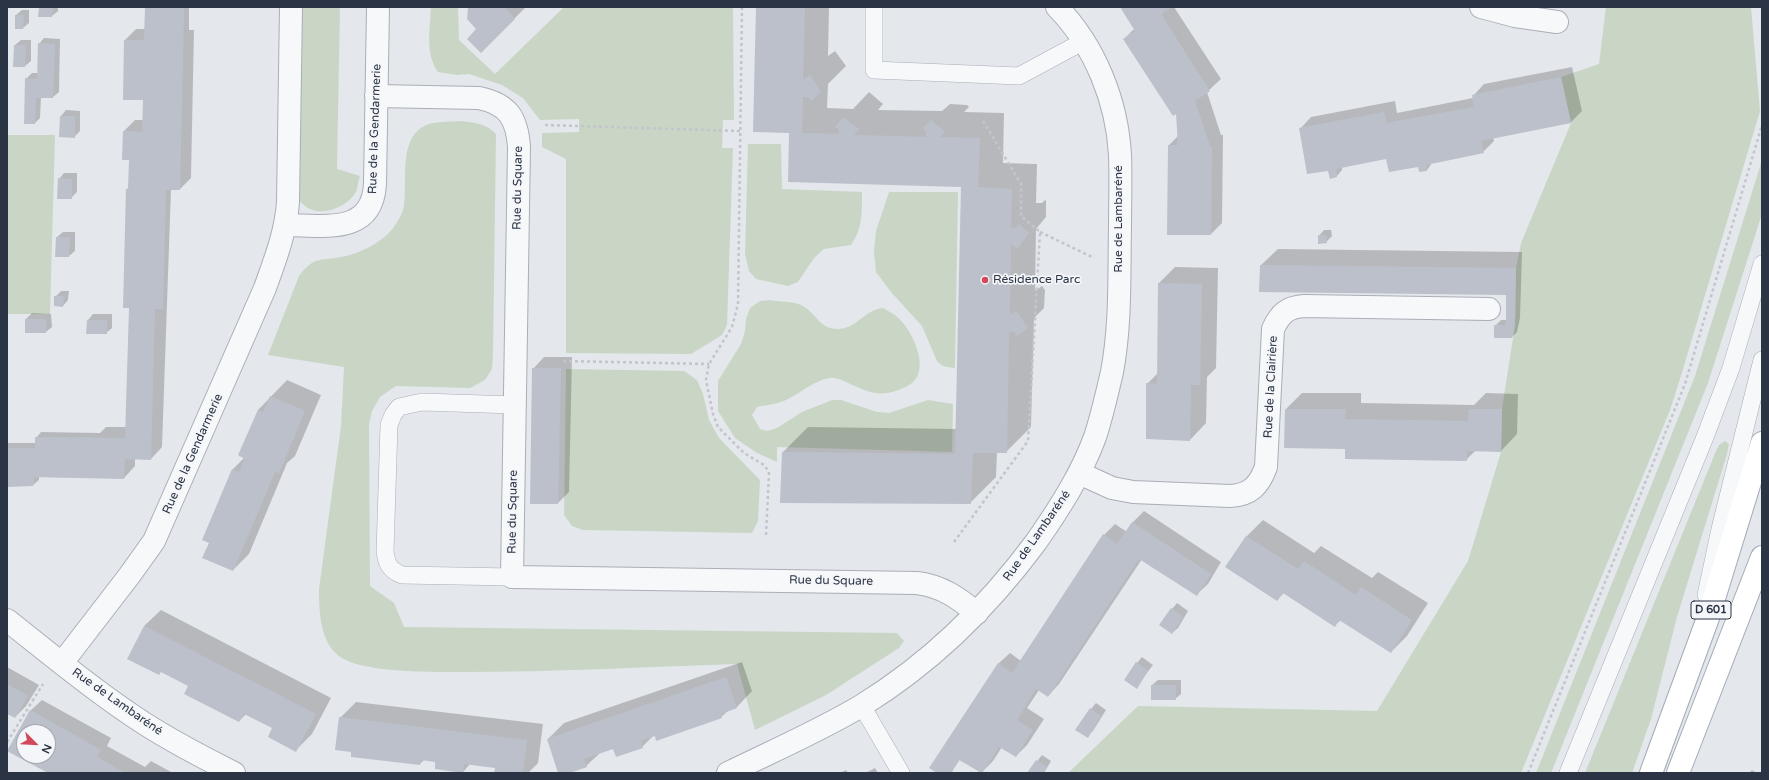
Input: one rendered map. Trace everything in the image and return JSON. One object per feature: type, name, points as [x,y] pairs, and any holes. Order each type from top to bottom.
[{"type":"main road","name":"D 601","points":[[1651,773],[1724,570],[1762,443]]},
{"type":"main road","name":"D 601","points":[[1678,773],[1762,557]]},
{"type":"street","name":"Rue de la Gendarmerie","points":[[62,663],[143,558],[162,524],[265,288],[285,225],[288,202],[291,7]]},
{"type":"street","name":"Rue de la Gendarmerie","points":[[285,225],[345,225],[359,218],[370,207],[376,184],[378,7]]},
{"type":"street","points":[[1481,7],[1514,16],[1557,22]]},
{"type":"street","name":"Rue de Lambaréné","points":[[728,773],[809,734],[862,706],[928,659],[954,636],[1000,587],[1041,534],[1068,494],[1095,436],[1102,414],[1116,346],[1119,307],[1120,152],[1113,111],[1100,70],[1064,9]]},
{"type":"street","name":"Rue du Square","points":[[376,96],[479,98],[494,102],[502,107],[514,119],[517,128],[519,147],[512,577],[917,583],[935,586],[945,590],[977,613]]},
{"type":"street","name":"Rue de la Clairière","points":[[1079,472],[1112,488],[1133,492],[1230,496],[1248,492],[1259,482],[1266,467],[1273,329],[1281,314],[1286,310],[1304,306],[1489,309]]},
{"type":"street","name":"Rue de Lambaréné","points":[[7,620],[134,717],[196,754],[234,773]]},
{"type":"lane","points":[[874,7],[874,70],[1019,76],[1084,41]]},
{"type":"lane","points":[[1568,773],[1705,437],[1731,368],[1762,264]]},
{"type":"lane","points":[[1690,667],[1720,529],[1762,360]]},
{"type":"lane","points":[[512,577],[402,575],[392,570],[387,564],[385,552],[389,425],[393,415],[399,407],[422,402],[515,405]]},
{"type":"lane","points":[[862,706],[901,773]]},
{"type":"path","points":[[742,7],[738,304],[732,327],[709,364],[706,380],[713,414],[718,427],[744,453],[764,465],[769,472],[766,536]]},
{"type":"path","points":[[982,119],[1021,184],[1021,216],[1040,232],[1096,259]]},
{"type":"path","points":[[543,125],[740,132]]},
{"type":"path","points":[[1528,773],[1685,384],[1762,125]]},
{"type":"path","points":[[954,542],[1028,440],[1040,232]]},
{"type":"path","points":[[563,361],[709,364]]},
{"type":"path","points":[[7,742],[41,686],[62,663]]},
{"type":"green space","points":[[302,7],[340,7],[337,169],[360,176],[356,192],[348,202],[336,208],[322,211],[316,211],[308,208],[297,199]]},
{"type":"green space","points":[[431,7],[458,7],[459,40],[495,74],[564,7],[733,7],[734,120],[723,120],[722,148],[733,148],[727,325],[722,335],[691,354],[566,353],[566,159],[542,147],[542,133],[579,132],[579,119],[540,120],[523,98],[502,85],[469,74],[457,75],[438,72],[431,57],[429,41]]},
{"type":"green space","points":[[1606,7],[1751,7],[1760,111],[1670,410],[1521,773],[1068,773],[1138,706],[1377,711],[1468,561],[1501,452],[1502,409],[1515,325],[1516,268],[1521,243],[1571,123],[1561,77],[1599,64]]},
{"type":"green space","points":[[462,121],[477,123],[485,126],[496,134],[492,369],[485,380],[470,388],[396,386],[380,397],[372,411],[369,424],[370,586],[394,603],[404,627],[897,633],[904,641],[899,648],[826,695],[755,730],[737,664],[530,671],[418,672],[367,667],[353,663],[342,658],[329,645],[325,637],[320,618],[319,589],[341,426],[344,367],[268,355],[299,276],[304,270],[313,262],[318,260],[341,257],[364,250],[379,241],[391,231],[402,213],[404,206],[406,159],[412,138],[419,130],[429,124]]},
{"type":"green space","points":[[7,135],[55,135],[50,314],[7,314]]},
{"type":"green space","points":[[748,144],[781,144],[782,189],[862,192],[862,213],[860,226],[851,245],[824,249],[814,258],[798,282],[788,286],[756,279],[749,271],[745,254]]},
{"type":"green space","points":[[1762,160],[1762,214],[1708,383],[1551,773],[1536,773],[1695,376]]},
{"type":"green space","points":[[889,192],[958,192],[955,368],[943,366],[937,361],[922,326],[891,292],[876,272],[874,252],[876,231]]},
{"type":"green space","points":[[770,300],[801,305],[822,324],[832,329],[845,328],[871,312],[883,308],[895,315],[908,329],[917,348],[920,368],[917,376],[907,387],[887,393],[870,392],[835,378],[829,378],[812,384],[783,401],[757,407],[752,415],[760,429],[767,431],[777,428],[802,412],[832,400],[841,400],[877,412],[889,413],[928,400],[953,404],[952,452],[777,447],[777,462],[757,453],[735,438],[718,411],[718,381],[741,344],[745,331],[746,319],[750,308],[760,301]]},
{"type":"green space","points":[[566,369],[684,371],[697,380],[703,394],[709,420],[719,438],[760,480],[758,521],[752,533],[583,530],[572,526],[564,515]]},
{"type":"green space","points":[[1725,441],[1729,444],[1727,454],[1677,617],[1651,719],[1632,773],[1585,773],[1716,451],[1719,445]]},
{"type":"building","points":[[39,7],[53,7],[52,17],[38,17]]},
{"type":"building","points":[[145,7],[184,7],[180,190],[166,190],[163,309],[155,309],[151,460],[125,459],[124,479],[34,477],[33,486],[7,487],[7,448],[35,448],[35,437],[125,438],[129,308],[123,308],[126,189],[128,189],[129,160],[122,160],[123,131],[142,132],[143,100],[123,100],[124,40],[144,40]]},
{"type":"building","points":[[468,7],[504,7],[515,19],[481,53],[467,39],[476,29],[467,19]]},
{"type":"building","name":"Résidence Parc","points":[[756,7],[805,7],[803,80],[810,75],[821,92],[811,101],[808,97],[803,97],[802,133],[839,134],[839,130],[835,127],[843,117],[859,129],[854,135],[926,137],[926,131],[923,128],[931,120],[945,132],[940,137],[980,138],[978,187],[1012,189],[1011,227],[1016,228],[1019,224],[1029,233],[1017,249],[1011,244],[1010,315],[1016,311],[1028,328],[1017,336],[1014,332],[1009,332],[1007,453],[973,453],[971,504],[780,503],[782,452],[955,454],[961,187],[788,182],[789,133],[753,132]]},
{"type":"building","points":[[1120,7],[1172,7],[1161,14],[1210,91],[1195,101],[1210,146],[1212,146],[1211,235],[1167,235],[1168,145],[1178,145],[1176,114],[1173,116],[1123,39],[1135,31]]},
{"type":"building","points":[[15,15],[24,15],[23,29],[15,29]]},
{"type":"building","points":[[38,43],[55,44],[53,98],[36,98],[35,124],[24,124],[25,78],[37,79]]},
{"type":"building","points":[[14,45],[26,45],[25,67],[13,67]]},
{"type":"building","points":[[1561,77],[1571,123],[1481,141],[1484,153],[1426,165],[1427,171],[1419,172],[1418,167],[1389,172],[1386,159],[1336,169],[1337,177],[1330,179],[1328,171],[1307,174],[1299,128],[1384,112],[1386,123],[1474,107],[1472,95]]},
{"type":"building","points":[[60,116],[75,116],[75,138],[59,137]]},
{"type":"building","points":[[58,178],[72,179],[72,199],[57,199]]},
{"type":"building","points":[[1318,235],[1326,235],[1327,243],[1318,244]]},
{"type":"building","points":[[56,237],[70,237],[69,257],[55,257]]},
{"type":"building","points":[[1260,265],[1516,268],[1515,325],[1512,338],[1494,338],[1494,325],[1506,325],[1506,295],[1259,292]]},
{"type":"building","points":[[1158,283],[1202,284],[1200,385],[1191,385],[1190,441],[1146,439],[1146,383],[1157,384]]},
{"type":"building","points":[[54,296],[64,296],[63,307],[54,306]]},
{"type":"building","points":[[25,319],[46,319],[46,333],[25,333]]},
{"type":"building","points":[[87,320],[107,320],[107,334],[86,334]]},
{"type":"building","points":[[532,368],[561,368],[558,504],[530,504]]},
{"type":"building","points":[[270,396],[305,411],[279,473],[275,472],[233,571],[202,558],[209,543],[202,540],[232,469],[239,472],[245,459],[238,455],[258,410],[263,412]]},
{"type":"building","points":[[1285,409],[1346,409],[1345,419],[1468,421],[1469,409],[1502,409],[1501,452],[1467,451],[1467,461],[1345,459],[1345,449],[1284,448]]},
{"type":"building","points":[[1132,522],[1211,574],[1197,596],[1139,559],[1048,697],[1036,689],[1017,720],[1033,730],[1016,757],[999,747],[982,773],[959,760],[951,773],[937,773],[929,768],[998,663],[1012,673],[1103,534],[1117,544]]},
{"type":"building","points":[[1246,536],[1298,569],[1304,561],[1356,595],[1361,587],[1412,620],[1391,653],[1339,620],[1335,627],[1283,593],[1277,601],[1225,567]]},
{"type":"building","points":[[1171,608],[1183,617],[1172,634],[1159,625]]},
{"type":"building","points":[[144,626],[316,714],[296,752],[268,737],[272,728],[244,714],[239,722],[184,694],[188,686],[161,672],[159,675],[127,659]]},
{"type":"building","points":[[1136,662],[1148,671],[1137,689],[1124,680]]},
{"type":"building","points":[[726,677],[737,708],[721,714],[722,718],[656,741],[655,736],[641,741],[643,748],[616,757],[613,749],[584,759],[587,767],[570,773],[558,773],[547,739]]},
{"type":"building","points":[[7,684],[28,696],[15,718],[7,714]]},
{"type":"building","points":[[1151,685],[1176,685],[1176,700],[1151,700]]},
{"type":"building","points":[[1090,708],[1101,716],[1088,738],[1075,730]]},
{"type":"building","points":[[30,710],[55,724],[22,724]]},
{"type":"building","points":[[339,717],[527,740],[523,773],[494,773],[495,768],[464,764],[463,773],[435,769],[435,762],[421,760],[420,765],[351,757],[351,752],[335,750]]},
{"type":"building","points":[[56,725],[101,750],[97,757],[125,773],[48,773],[31,764],[56,764]]},
{"type":"building","points":[[16,735],[16,756],[7,751]]},
{"type":"building","points":[[1036,760],[1047,767],[1043,773],[1027,773]]},
{"type":"place","name":"Résidence Parc","points":[[985,280]]}]
